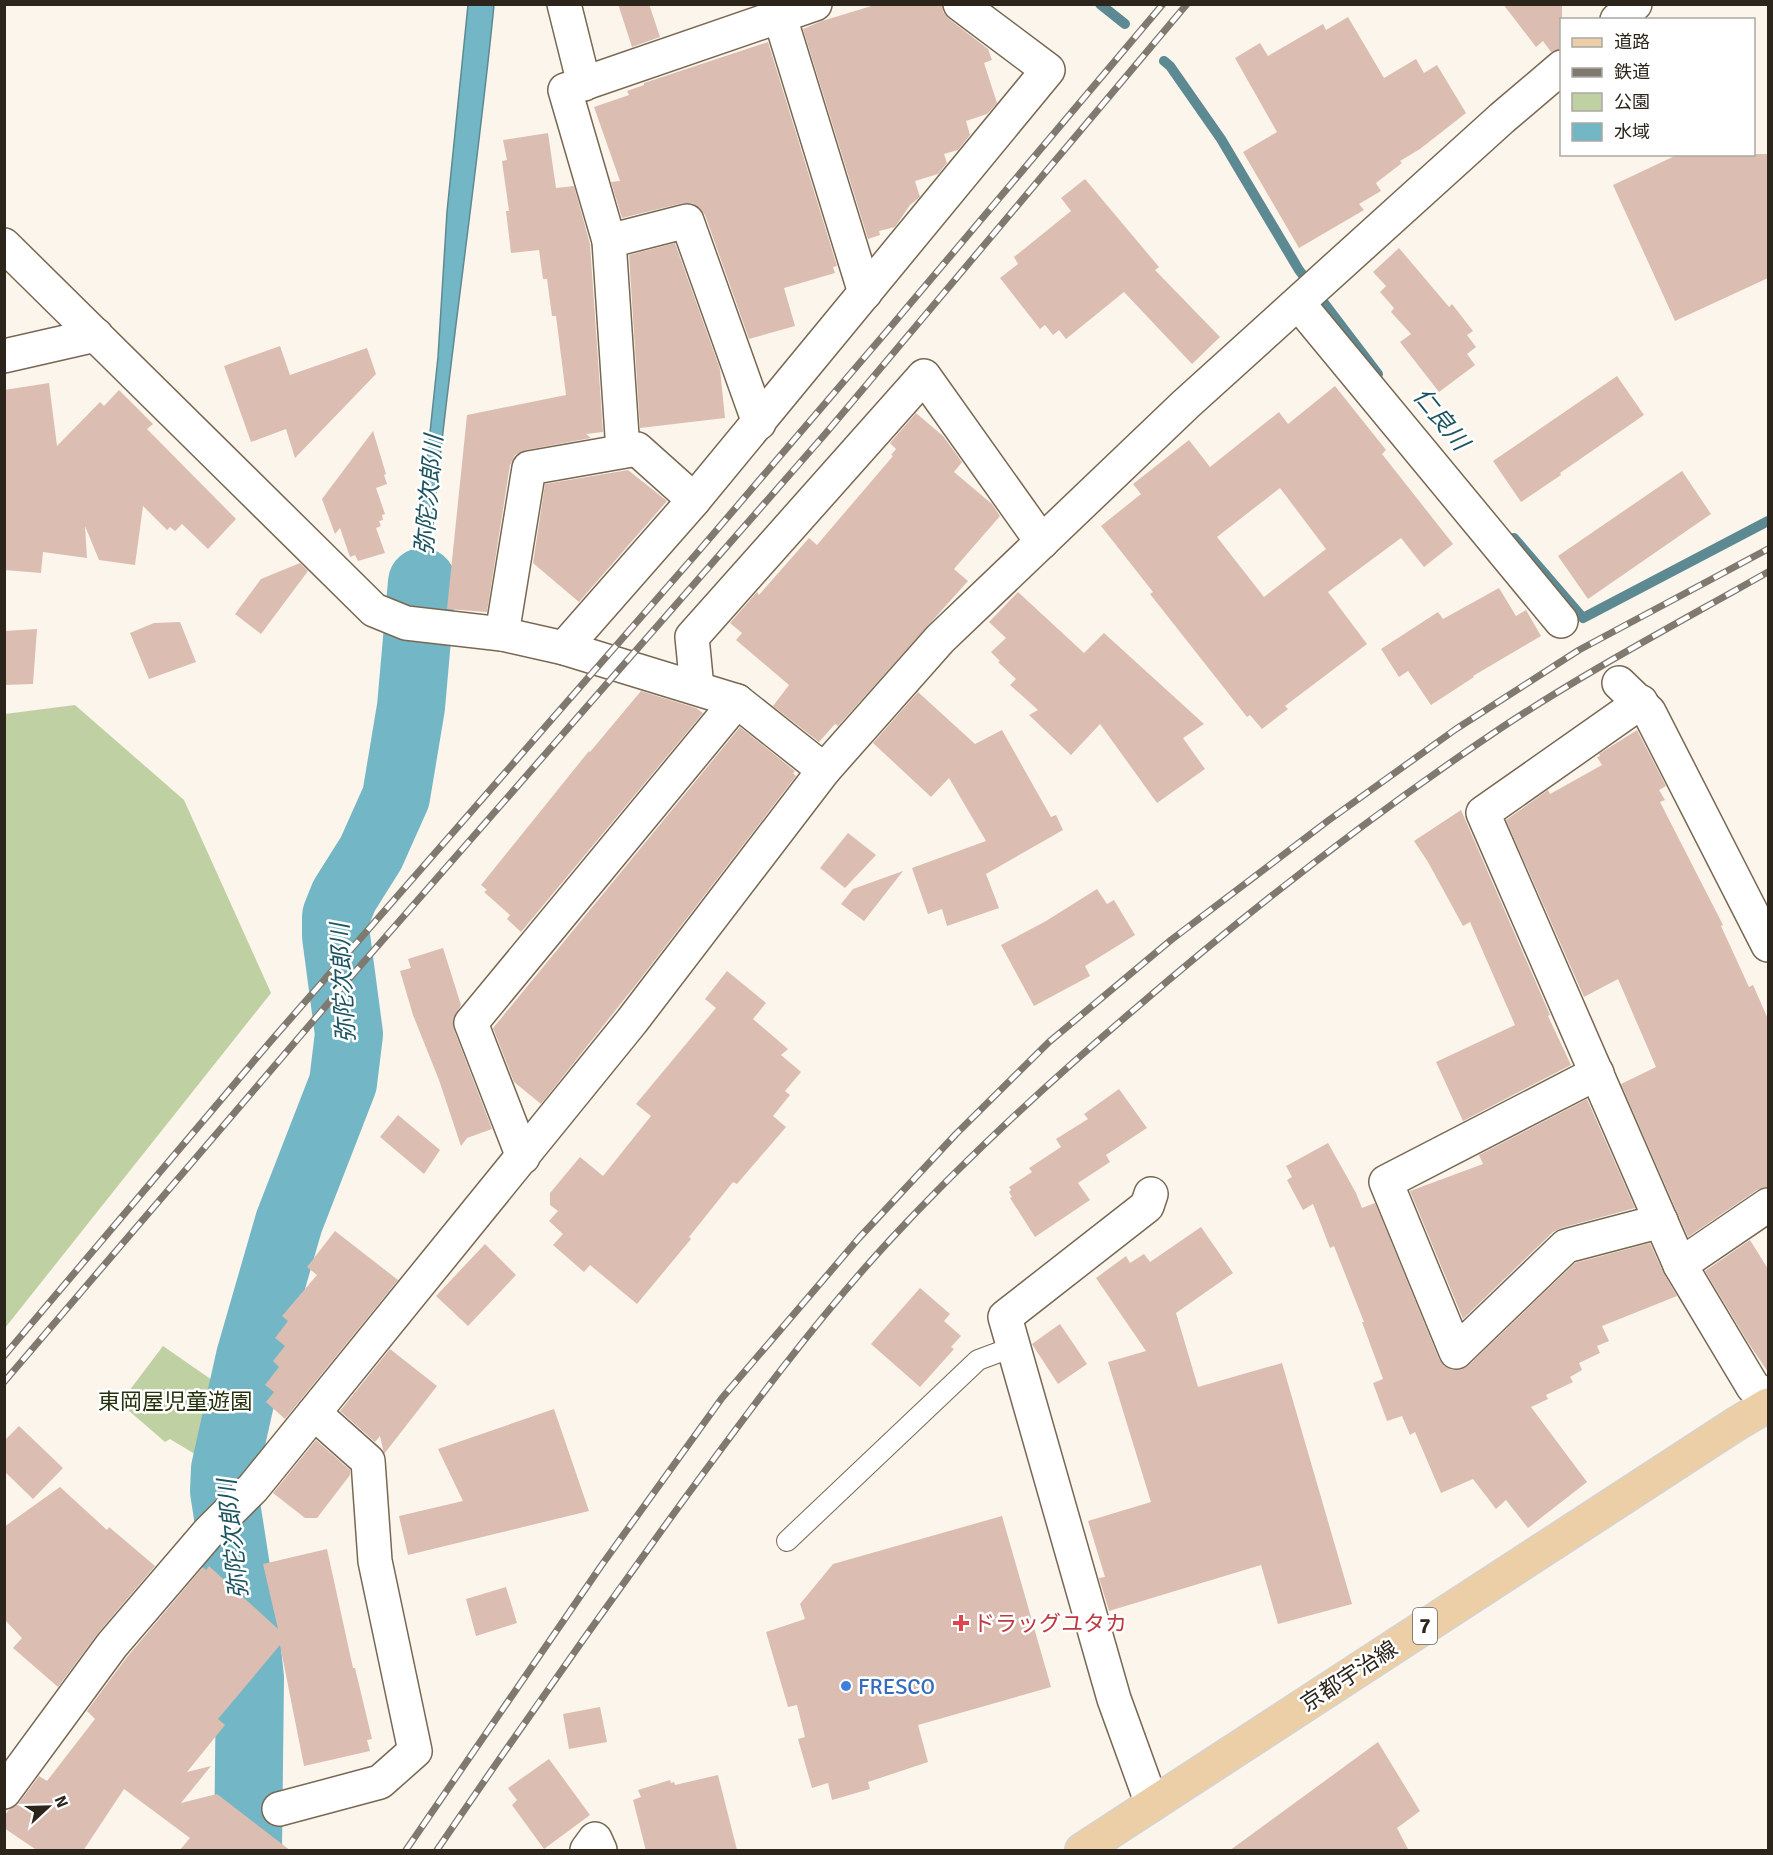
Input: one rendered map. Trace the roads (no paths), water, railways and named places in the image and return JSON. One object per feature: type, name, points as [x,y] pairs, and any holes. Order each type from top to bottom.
[{"type":"main road","name":"京都宇治線","points":[[1082,1851],[1768,1405]]},
{"type":"street","points":[[564,4],[584,84]]},
{"type":"street","points":[[623,451],[609,241],[566,90],[815,4]]},
{"type":"street","points":[[564,648],[759,423],[1048,70],[960,4]]},
{"type":"street","points":[[1619,18],[1635,4]]},
{"type":"street","points":[[780,16],[865,293]]},
{"type":"street","points":[[9,1770],[208,1533],[253,1488],[632,1021],[824,770],[940,639],[1186,404],[1502,118],[1560,70]]},
{"type":"street","points":[[609,241],[687,221],[759,423]]},
{"type":"street","points":[[4,244],[374,610],[421,625],[502,634],[564,648],[737,701],[824,770]]},
{"type":"street","points":[[1299,302],[1560,621]]},
{"type":"street","points":[[4,356],[96,335]]},
{"type":"street","points":[[697,688],[692,638],[924,376],[1042,542]]},
{"type":"street","points":[[502,634],[529,468],[637,449],[694,500]]},
{"type":"street","points":[[1768,945],[1649,712],[1630,693],[1483,813],[1680,1265],[1753,1388],[1768,1397]]},
{"type":"street","points":[[523,1157],[471,1023],[737,701]]},
{"type":"street","points":[[1597,1073],[1386,1182],[1456,1352],[1566,1246],[1661,1221]]},
{"type":"street","points":[[1150,1194],[1147,1206],[1005,1317],[1114,1699],[1152,1804]]},
{"type":"street","points":[[1680,1265],[1768,1205]]},
{"type":"street","points":[[279,1809],[380,1782],[415,1751],[375,1561],[368,1461],[314,1413]]},
{"type":"street","points":[[587,1851],[595,1839],[600,1851]]},
{"type":"lane","points":[[786,1541],[978,1360],[1012,1347]]},
{"type":"water","points":[[468,5],[494,5],[444,423],[421,675],[409,674],[422,508],[438,357],[447,212]]},
{"type":"waterway","name":"仁良川","points":[[1100,4],[1125,24]]},
{"type":"waterway","name":"仁良川","points":[[1164,61],[1170,66],[1221,139],[1299,270],[1378,374]]},
{"type":"waterway","name":"仁良川","points":[[1514,538],[1583,618],[1768,521]]},
{"type":"waterway","name":"弥陀次郎川","points":[[248,1850],[250,1678],[243,1613],[224,1491],[225,1469],[250,1357],[289,1222],[343,1083],[349,1034],[336,936],[336,916],[344,896],[371,853],[396,797],[411,707],[422,582]]},
{"type":"railway","points":[[4,1356],[270,1042],[697,553],[1163,4]]},
{"type":"railway","points":[[4,1382],[361,965],[826,433],[1187,4]]},
{"type":"railway","points":[[406,1850],[601,1566],[722,1398],[859,1238],[956,1134],[1049,1042],[1171,940],[1329,820],[1456,729],[1579,650],[1768,549]]},
{"type":"railway","points":[[437,1850],[618,1591],[781,1370],[862,1271],[979,1149],[1072,1063],[1180,971],[1269,898],[1406,794],[1501,728],[1566,687],[1768,572]]},
{"type":"place","name":"ドラッグユタカ","points":[[961,1623]]},
{"type":"place","name":"FRESCO","points":[[846,1686]]},
{"type":"park label","name":"東岡屋児童遊園","points":[[175,1401]]}]
